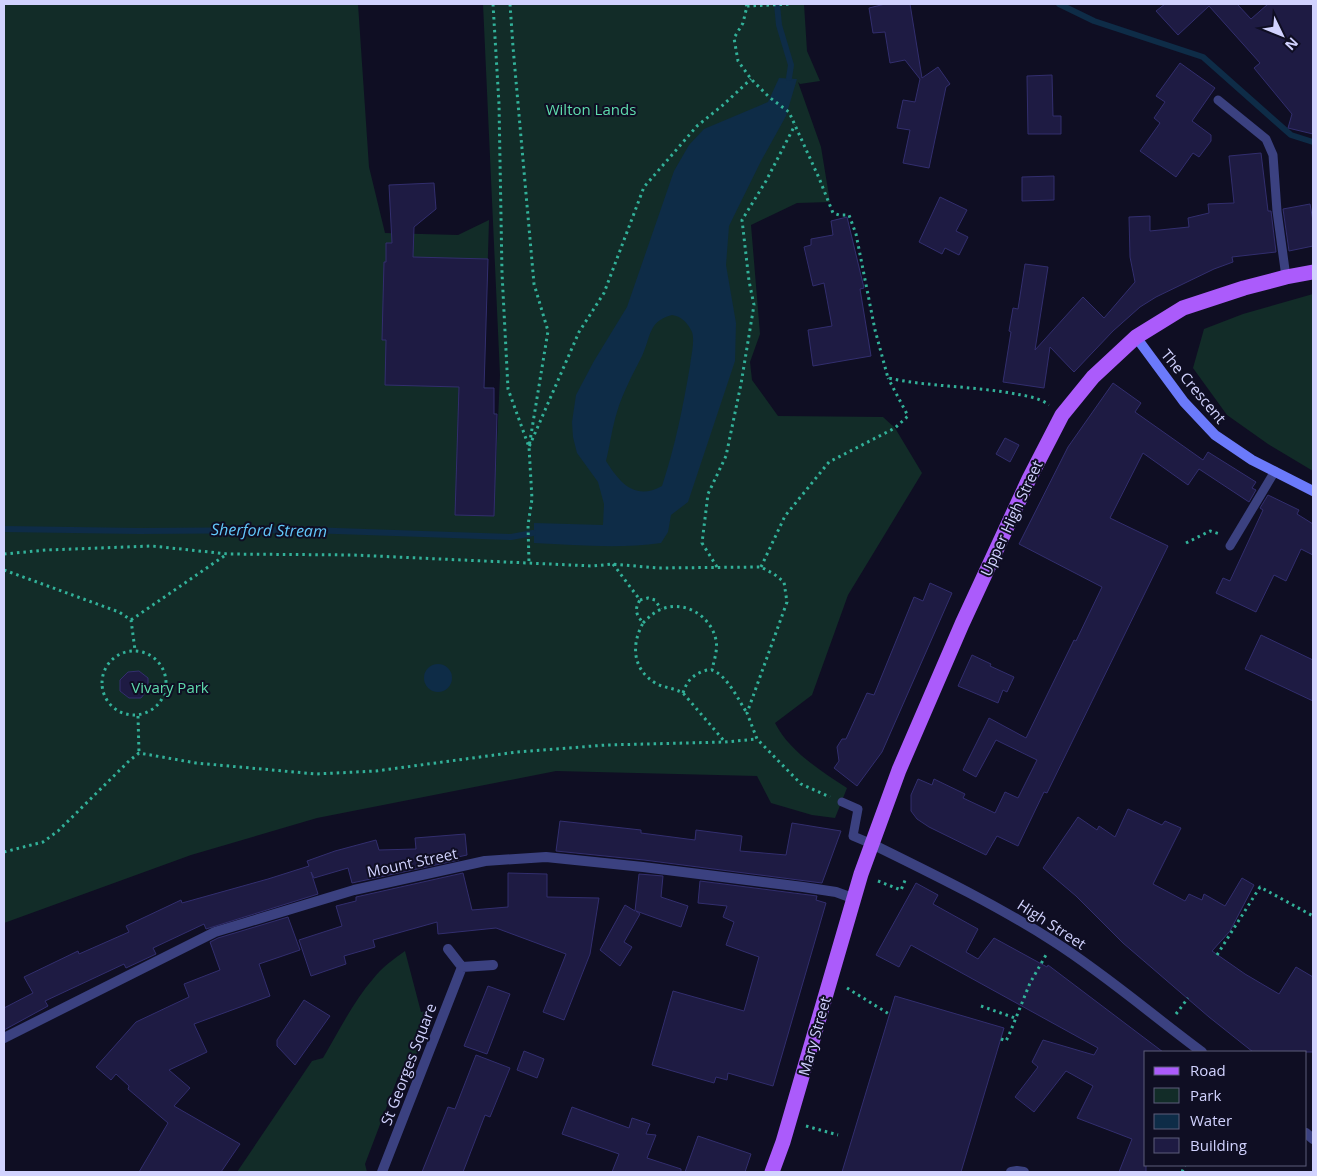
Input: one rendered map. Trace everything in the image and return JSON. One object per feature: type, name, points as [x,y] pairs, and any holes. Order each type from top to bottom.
[{"type":"main road","name":"Upper High Street","points":[[855,899],[861,874],[899,770],[962,624],[1029,478],[1062,415],[1094,377],[1136,337],[1183,308],[1244,288],[1313,272]]},
{"type":"main road","name":"Mary Street","points":[[772,1172],[783,1142],[855,899]]},
{"type":"street","name":"The Crescent","points":[[1136,337],[1184,402],[1216,434],[1252,460],[1313,491]]},
{"type":"street","name":"High Street","points":[[872,844],[1006,912],[1054,942],[1096,970],[1201,1051]]},
{"type":"street","name":"Mount Street","points":[[4,1038],[215,932],[354,890],[485,862],[546,857],[643,866],[836,892],[855,899]]},
{"type":"street","points":[[448,949],[462,968],[493,965]]},
{"type":"street","name":"St Georges Square","points":[[382,1172],[462,968]]},
{"type":"street","points":[[1011,1172],[1024,1172]]},
{"type":"lane","points":[[1218,100],[1266,140],[1273,155],[1277,211],[1286,277]]},
{"type":"lane","points":[[1232,543],[1275,471]]},
{"type":"lane","points":[[842,802],[858,809],[853,836],[872,844]]},
{"type":"path","points":[[493,4],[499,104],[502,273],[508,389],[529,447]]},
{"type":"path","points":[[510,4],[534,284],[548,331],[529,447],[532,499],[528,525],[529,563]]},
{"type":"path","points":[[761,567],[784,516],[829,462],[895,428],[908,416],[888,378],[875,330],[856,234],[849,215],[833,213],[796,124],[789,112],[751,79],[738,61],[734,38],[743,23],[747,5],[792,4]]},
{"type":"path","points":[[529,447],[579,332],[604,293],[644,187],[696,126],[723,105],[751,79]]},
{"type":"path","points":[[718,567],[702,543],[708,494],[726,456],[741,384],[754,305],[749,281],[742,220],[766,181],[796,124]]},
{"type":"path","points":[[888,378],[905,382],[981,388],[1025,396],[1046,403],[1062,415]]},
{"type":"path","points":[[1186,542],[1210,531],[1232,543]]},
{"type":"path","points":[[4,554],[46,550],[152,546],[228,554],[353,555],[593,566],[612,564],[658,568],[761,567],[784,582],[787,602],[747,713]]},
{"type":"path","points":[[131,620],[228,554]]},
{"type":"path","points":[[612,564],[640,600]]},
{"type":"path","points":[[4,570],[119,612],[131,620]]},
{"type":"path","points":[[643,623],[636,614],[636,607],[640,600],[648,598],[655,600],[661,609]]},
{"type":"path","points":[[712,670],[717,647],[714,631],[698,613],[682,607],[661,609],[643,623],[635,643],[637,659],[641,669],[658,684],[676,688],[683,693],[725,742]]},
{"type":"path","points":[[131,620],[134,650]]},
{"type":"path","points":[[134,650],[146,653],[157,660],[164,669],[167,681],[165,693],[159,704],[150,712],[138,716],[128,716],[118,712],[109,705],[101,686],[102,675],[110,661],[124,652],[134,650]]},
{"type":"path","points":[[683,693],[686,683],[693,676],[703,670],[712,670],[727,681],[747,713],[757,739],[802,784],[842,802]]},
{"type":"path","points":[[138,716],[139,753]]},
{"type":"path","points":[[4,852],[43,842],[58,831],[139,753],[196,762],[316,774],[376,771],[517,752],[606,745],[725,742],[757,739]]},
{"type":"path","points":[[884,884],[895,887]]},
{"type":"path","points":[[1217,955],[1260,887],[1313,916]]},
{"type":"path","points":[[1001,1039],[1006,1040],[1030,984],[1054,942]]},
{"type":"path","points":[[831,978],[889,1014]]},
{"type":"path","points":[[981,1006],[1015,1018]]},
{"type":"path","points":[[810,1127],[838,1135]]},
{"type":"green space","points":[[4,4],[358,4],[369,167],[385,233],[458,235],[489,220],[484,387],[494,388],[494,413],[497,414],[496,465],[500,375],[483,4],[804,4],[807,51],[820,81],[800,84],[798,82],[821,147],[830,202],[797,203],[751,225],[760,334],[750,362],[752,380],[778,416],[883,417],[895,428],[922,473],[848,595],[812,695],[775,723],[788,743],[806,760],[847,788],[835,818],[812,815],[771,803],[757,776],[556,771],[317,818],[191,855],[4,923]]},
{"type":"green space","points":[[1313,294],[1313,471],[1268,444],[1227,415],[1193,368],[1204,329],[1243,314]]},
{"type":"green space","points":[[405,951],[421,1012],[434,1009],[409,1073],[398,1077],[365,1164],[367,1172],[237,1172],[312,1061],[323,1058],[366,988],[384,967]]},
{"type":"water","points":[[779,78],[797,79],[786,116],[729,226],[726,265],[736,323],[735,361],[688,502],[671,515],[668,532],[661,543],[613,546],[534,543],[534,523],[603,525],[604,504],[598,482],[577,453],[573,437],[572,422],[576,395],[627,307],[674,171],[689,145],[704,129],[768,102]],"holes":[[[672,315],[684,320],[692,332],[690,366],[678,427],[662,486],[644,492],[623,483],[606,461],[622,397],[642,356],[651,331],[658,321]]]},
{"type":"water","points":[[438,664],[448,668],[452,678],[448,688],[438,692],[428,688],[424,678],[428,668]]},
{"type":"building","points":[[885,4],[910,4],[922,78],[938,67],[950,84],[946,87],[929,168],[903,163],[910,130],[897,128],[903,100],[915,102],[920,79],[905,60],[890,63],[885,32],[873,33],[869,8]]},
{"type":"building","points":[[1165,4],[1237,4],[1251,19],[1268,4],[1313,4],[1313,134],[1288,128],[1292,114],[1254,68],[1260,63],[1209,6],[1178,35],[1156,11]]},
{"type":"building","points":[[1180,63],[1215,88],[1192,121],[1211,135],[1211,141],[1199,157],[1193,153],[1176,177],[1140,151],[1160,123],[1154,118],[1165,102],[1156,96]]},
{"type":"building","points":[[1052,75],[1053,116],[1061,116],[1061,134],[1028,134],[1027,76]]},
{"type":"building","points":[[1261,153],[1268,211],[1271,211],[1276,252],[1232,257],[1233,262],[1156,297],[1140,307],[1113,331],[1074,372],[1050,347],[1044,388],[1003,382],[1013,308],[1018,309],[1025,264],[1048,267],[1035,350],[1083,297],[1104,318],[1135,282],[1130,257],[1129,217],[1150,216],[1150,231],[1189,227],[1188,218],[1209,213],[1208,204],[1234,203],[1229,156]]},
{"type":"building","points":[[1054,176],[1054,200],[1022,201],[1022,177]]},
{"type":"building","points":[[434,183],[436,209],[414,227],[413,257],[488,259],[484,388],[494,388],[494,414],[497,414],[494,516],[455,515],[459,387],[385,385],[386,340],[382,340],[384,262],[386,262],[386,243],[392,243],[389,185]]},
{"type":"building","points":[[940,197],[967,210],[956,231],[968,237],[959,255],[945,248],[942,254],[919,242]]},
{"type":"building","points":[[1310,204],[1313,221],[1313,246],[1289,251],[1283,209]]},
{"type":"building","points":[[847,217],[864,288],[860,289],[871,356],[813,366],[808,330],[832,326],[824,283],[813,286],[804,247],[811,245],[811,239],[833,235],[831,221]]},
{"type":"building","points":[[1113,383],[1141,403],[1135,412],[1203,460],[1208,452],[1256,482],[1252,488],[1256,490],[1249,502],[1199,469],[1188,485],[1143,453],[1110,518],[1168,546],[1047,793],[1044,792],[1018,846],[997,836],[986,855],[929,827],[917,819],[911,811],[911,795],[918,779],[932,785],[934,779],[965,794],[963,798],[995,813],[1005,792],[1018,798],[1037,760],[996,740],[976,777],[963,770],[989,718],[1026,738],[1102,587],[1019,544],[1068,447]]},
{"type":"building","points":[[1005,438],[1019,445],[1010,462],[996,454]]},
{"type":"building","points":[[1268,495],[1299,510],[1297,514],[1313,524],[1313,555],[1301,549],[1286,581],[1274,575],[1256,612],[1216,593],[1223,578],[1230,581],[1263,510],[1260,508]]},
{"type":"building","points":[[930,583],[952,593],[882,752],[857,786],[834,768],[839,761],[837,747],[842,739],[846,739],[867,693],[874,695],[914,597],[923,601]]},
{"type":"building","points":[[1261,635],[1313,660],[1313,701],[1245,669]]},
{"type":"building","points":[[972,655],[1014,677],[1007,692],[1003,690],[998,703],[958,686]]},
{"type":"building","points":[[139,671],[148,678],[148,689],[141,698],[129,698],[120,691],[120,680],[128,672]]},
{"type":"building","points":[[1128,809],[1162,825],[1165,821],[1181,828],[1153,884],[1185,901],[1189,894],[1202,900],[1204,894],[1225,906],[1242,878],[1254,885],[1230,931],[1212,951],[1245,974],[1279,994],[1296,967],[1313,977],[1313,1052],[1252,1051],[1123,943],[1076,896],[1043,868],[1078,817],[1097,830],[1099,826],[1115,837]]},
{"type":"building","points":[[560,821],[641,830],[641,833],[695,840],[696,830],[742,836],[740,851],[786,855],[792,823],[841,831],[822,883],[644,860],[556,851]]},
{"type":"building","points":[[465,834],[467,855],[458,857],[459,860],[352,883],[348,868],[314,878],[311,872],[318,894],[206,929],[204,924],[153,948],[156,954],[126,968],[124,964],[45,1001],[48,1006],[4,1030],[4,1008],[33,993],[24,977],[78,951],[79,954],[129,932],[126,926],[181,900],[182,903],[268,879],[309,866],[307,861],[376,840],[379,850],[416,849],[415,838]]},
{"type":"building","points":[[463,873],[472,910],[508,907],[508,873],[547,874],[547,897],[599,898],[590,954],[564,1020],[543,1012],[566,954],[496,928],[438,934],[437,922],[373,940],[375,947],[344,956],[346,964],[311,976],[299,940],[342,926],[336,906],[356,901],[356,897]]},
{"type":"building","points":[[639,874],[663,876],[661,897],[688,906],[681,927],[636,911],[640,914],[624,942],[632,947],[620,966],[600,950],[625,905],[635,911]]},
{"type":"building","points":[[700,881],[817,896],[816,900],[826,903],[773,1086],[728,1073],[727,1080],[716,1077],[714,1083],[652,1065],[673,991],[744,1011],[759,957],[726,945],[734,922],[723,917],[727,906],[698,903]]},
{"type":"building","points":[[916,883],[938,895],[933,904],[978,929],[966,952],[978,959],[994,938],[1047,967],[1048,965],[1162,1051],[1144,1051],[1144,1166],[1146,1166],[1146,1172],[1119,1172],[1132,1139],[1077,1118],[1093,1086],[1066,1071],[1034,1112],[1015,1097],[1038,1067],[1032,1062],[1043,1040],[1094,1055],[1098,1048],[911,945],[899,967],[876,955]]},
{"type":"building","points":[[288,917],[300,950],[259,964],[270,996],[194,1024],[207,1052],[169,1070],[190,1088],[174,1106],[240,1144],[221,1172],[139,1172],[168,1123],[128,1089],[129,1086],[116,1074],[111,1080],[96,1067],[136,1022],[189,997],[184,984],[220,970],[210,942]]},
{"type":"building","points":[[488,986],[510,994],[487,1054],[464,1046]]},
{"type":"building","points":[[895,996],[1004,1028],[961,1172],[842,1172]]},
{"type":"building","points":[[304,1000],[330,1016],[295,1065],[277,1046],[277,1040]]},
{"type":"building","points":[[524,1051],[544,1059],[537,1078],[517,1070]]},
{"type":"building","points":[[476,1055],[510,1068],[490,1117],[485,1115],[463,1172],[422,1172],[448,1107],[455,1109]]},
{"type":"building","points":[[572,1107],[629,1128],[632,1118],[650,1124],[646,1134],[656,1135],[647,1158],[681,1169],[681,1172],[612,1172],[619,1154],[562,1134]]},
{"type":"building","points":[[698,1136],[751,1154],[745,1172],[685,1172]]},
{"type":"waterway","points":[[777,4],[779,25],[791,65],[789,78]]},
{"type":"waterway","points":[[1059,4],[1094,21],[1203,57],[1291,135],[1313,142]]},
{"type":"waterway","name":"Sherford Stream","points":[[4,529],[139,531],[308,530],[511,537],[533,533]]},
{"type":"park label","name":"Wilton Lands","points":[[591,109]]},
{"type":"park label","name":"Vivary Park","points":[[170,687]]}]
